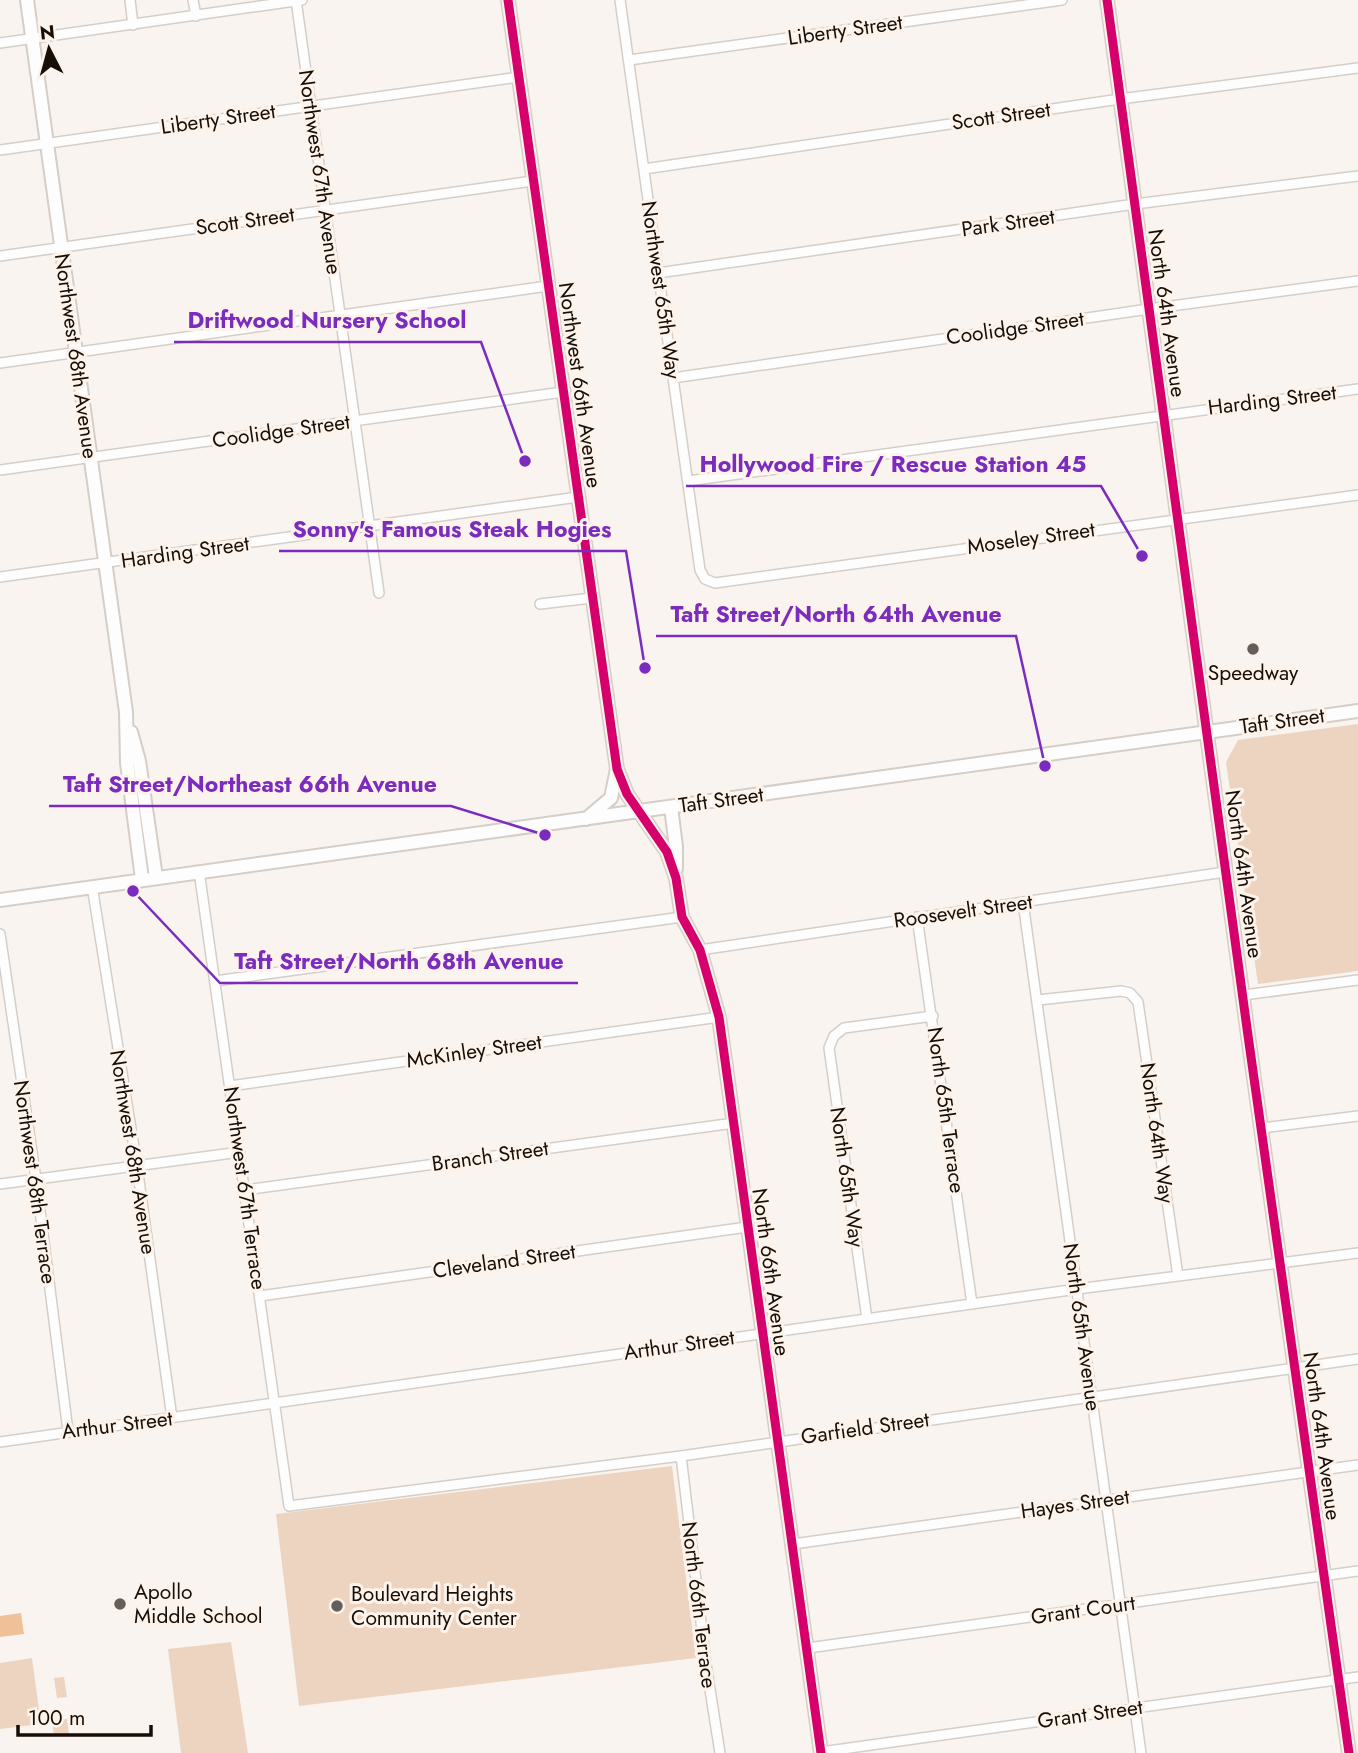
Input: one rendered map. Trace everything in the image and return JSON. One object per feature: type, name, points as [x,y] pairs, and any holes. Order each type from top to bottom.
[{"type":"street","name":"Northwest 68th Avenue","points":[[27,0],[106,563],[142,879]]},
{"type":"street","points":[[130,0],[133,25]]},
{"type":"street","points":[[193,0],[196,16]]},
{"type":"street","name":"Northwest 67th Avenue","points":[[296,0],[379,593]]},
{"type":"street","points":[[0,43],[302,0]]},
{"type":"street","name":"Northwest 66th Avenue","points":[[508,0],[617,769],[638,812]]},
{"type":"street","name":"Northwest 65th Way","points":[[620,0],[700,570],[705,579]]},
{"type":"street","name":"Liberty Street","points":[[629,60],[1062,0]]},
{"type":"street","name":"North 64th Avenue","points":[[1107,0],[1244,995],[1278,1263],[1349,1753]]},
{"type":"street","name":"Scott Street","points":[[644,169],[1120,99],[1358,68]]},
{"type":"street","name":"Liberty Street","points":[[0,149],[519,77]]},
{"type":"street","name":"Park Street","points":[[659,273],[1135,204],[1358,176]]},
{"type":"street","name":"Scott Street","points":[[0,256],[533,181]]},
{"type":"street","name":"Coolidge Street","points":[[673,378],[1358,281]]},
{"type":"street","points":[[0,363],[548,286]]},
{"type":"street","name":"Harding Street","points":[[688,481],[1358,389]]},
{"type":"street","name":"Coolidge Street","points":[[0,470],[563,392]]},
{"type":"street","name":"Moseley Street","points":[[705,579],[715,583],[1358,495]]},
{"type":"street","name":"Harding Street","points":[[0,577],[578,497]]},
{"type":"street","points":[[540,604],[592,598]]},
{"type":"street","name":"Taft Street","points":[[0,900],[1358,711]]},
{"type":"street","name":"Northwest 68th Avenue","points":[[125,712],[139,761],[156,877]]},
{"type":"street","points":[[585,819],[611,798],[617,769]]},
{"type":"street","points":[[671,807],[676,847],[676,878]]},
{"type":"street","name":"North 66th Avenue","points":[[638,812],[667,852],[676,878],[682,917],[700,950],[719,1017],[821,1753]]},
{"type":"street","name":"Northwest 67th Terrace","points":[[199,871],[289,1506]]},
{"type":"street","name":"Roosevelt Street","points":[[700,950],[1225,872]]},
{"type":"street","name":"Northwest 68th Avenue","points":[[92,886],[172,1418]]},
{"type":"street","name":"North 65th Avenue","points":[[1023,902],[1141,1753]]},
{"type":"street","points":[[215,981],[682,917]]},
{"type":"street","name":"North 65th Terrace","points":[[917,917],[972,1304]]},
{"type":"street","name":"Northwest 68th Terrace","points":[[0,934],[36,1180],[68,1431]]},
{"type":"street","points":[[1244,995],[1358,980]]},
{"type":"street","name":"North 64th Way","points":[[1038,1000],[1121,991],[1130,993],[1139,1002],[1178,1276]]},
{"type":"street","name":"North 65th Way","points":[[867,1319],[829,1048],[834,1036],[844,1028],[933,1016]]},
{"type":"street","name":"McKinley Street","points":[[230,1086],[719,1017]]},
{"type":"street","points":[[1262,1128],[1358,1116]]},
{"type":"street","name":"Branch Street","points":[[245,1190],[734,1123]]},
{"type":"street","points":[[0,1184],[240,1152]]},
{"type":"street","name":"Cleveland Street","points":[[260,1296],[747,1227]]},
{"type":"street","name":"Arthur Street","points":[[0,1442],[1077,1289],[1358,1253]]},
{"type":"street","name":"Garfield Street","points":[[289,1506],[681,1456],[1358,1359]]},
{"type":"street","name":"North 66th Terrace","points":[[681,1456],[706,1664],[720,1753]]},
{"type":"street","name":"Hayes Street","points":[[793,1544],[1358,1465]]},
{"type":"street","name":"Grant Court","points":[[808,1648],[1358,1571]]},
{"type":"street","name":"Grant Street","points":[[821,1753],[1358,1677]]},
{"type":"shaded area","points":[[1358,724],[1358,971],[1258,984],[1226,762],[1238,740]]},
{"type":"shaded area","points":[[672,1466],[696,1658],[299,1706],[276,1514]]},
{"type":"shaded area","points":[[21,1613],[24,1634],[0,1637],[0,1616]]},
{"type":"shaded area","points":[[231,1642],[248,1753],[181,1753],[168,1649]]},
{"type":"shaded area","points":[[32,1658],[41,1724],[0,1729],[0,1663]]},
{"type":"shaded area","points":[[64,1677],[67,1697],[57,1698],[54,1678]]},
{"type":"shaded area","points":[[67,1719],[69,1734],[54,1736],[52,1721]]},
{"type":"cycle path","points":[[508,0],[617,769],[627,794],[667,852],[676,878],[682,917],[700,950],[719,1017],[821,1753]]},
{"type":"cycle path","points":[[1107,0],[1256,1096],[1349,1753]]},
{"type":"place","name":"Driftwood Nursery School","points":[[525,461]]},
{"type":"place","name":"Hollywood Fire / Rescue Station 45","points":[[1142,556]]},
{"type":"place","name":"Speedway","points":[[1253,649]]},
{"type":"place","name":"Sonny's Famous Steak Hogies","points":[[645,668]]},
{"type":"place","name":"Taft Street/North 64th Avenue","points":[[1045,766]]},
{"type":"place","name":"Taft Street/Northeast 66th Avenue","points":[[545,835]]},
{"type":"place","name":"Taft Street/North 68th Avenue","points":[[133,891]]},
{"type":"place","name":"Apollo Middle School","points":[[120,1604]]},
{"type":"place","name":"Boulevard Heights Community Center","points":[[337,1606]]}]
